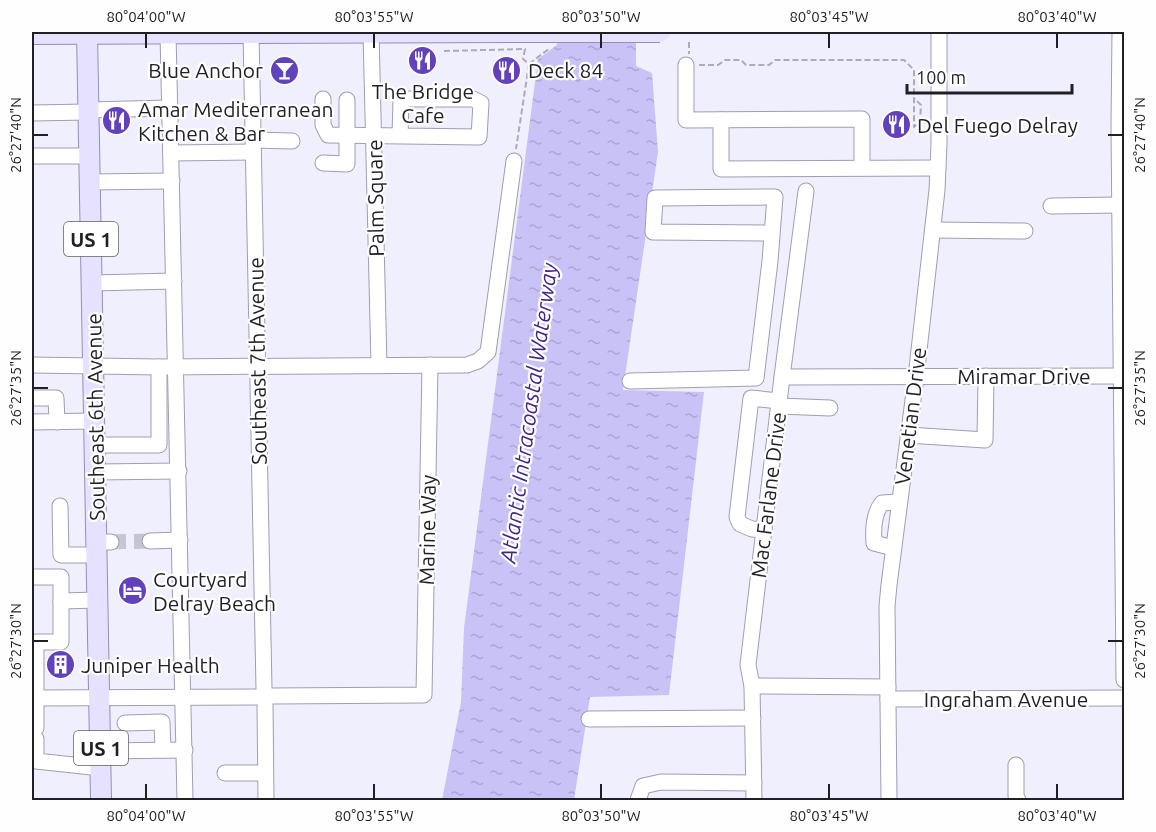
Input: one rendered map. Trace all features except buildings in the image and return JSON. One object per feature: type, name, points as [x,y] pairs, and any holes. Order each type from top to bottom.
[{"type":"main road","points":[[32,34],[666,32]]},
{"type":"main road","name":"Southeast 6th Avenue","points":[[87,33],[95,445],[102,547],[98,600],[101,801]]},
{"type":"street","name":"Palm Square","points":[[371,32],[379,365]]},
{"type":"street","name":"Venetian Drive","points":[[890,801],[887,606],[933,230],[938,168],[939,32]]},
{"type":"street","points":[[1119,32],[1122,126],[1120,205],[1123,290],[1125,680]]},
{"type":"street","points":[[168,33],[185,801]]},
{"type":"street","name":"Southeast 7th Avenue","points":[[251,33],[266,801]]},
{"type":"street","points":[[690,63],[686,120],[862,119],[862,168]]},
{"type":"street","points":[[323,99],[323,125],[328,135],[374,136],[480,137],[481,103],[473,99],[401,99],[400,136]]},
{"type":"street","points":[[323,163],[347,164],[347,100]]},
{"type":"street","points":[[32,113],[170,108]]},
{"type":"street","points":[[721,120],[721,169],[938,168]]},
{"type":"street","points":[[171,153],[292,141]]},
{"type":"street","points":[[32,156],[89,156]]},
{"type":"street","points":[[32,365],[176,367],[467,365],[478,361],[489,352],[514,161]]},
{"type":"street","points":[[90,182],[172,181]]},
{"type":"street","name":"Mac Farlane Drive","points":[[754,801],[752,686],[748,665],[806,191]]},
{"type":"street","points":[[630,381],[756,378],[770,261],[775,197],[655,198],[653,232],[772,233]]},
{"type":"street","points":[[1051,206],[1120,205]]},
{"type":"street","points":[[933,230],[1025,231]]},
{"type":"street","points":[[770,261],[797,263]]},
{"type":"street","points":[[92,283],[174,281]]},
{"type":"street","points":[[762,332],[787,339]]},
{"type":"street","name":"Marine Way","points":[[264,696],[424,695],[430,365]]},
{"type":"street","points":[[95,445],[159,445],[159,367]]},
{"type":"street","points":[[908,435],[985,440],[986,376]]},
{"type":"street","name":"Miramar Drive","points":[[782,377],[1122,376]]},
{"type":"street","points":[[32,398],[56,398],[57,422]]},
{"type":"street","points":[[764,530],[752,529],[740,524],[737,517],[751,398],[779,404],[830,408]]},
{"type":"street","points":[[32,422],[95,421]]},
{"type":"street","points":[[96,472],[178,471]]},
{"type":"street","points":[[893,548],[874,543],[873,535],[878,509],[882,503],[899,502]]},
{"type":"street","points":[[60,506],[61,555],[102,547]]},
{"type":"street","points":[[150,541],[180,540]]},
{"type":"street","points":[[32,577],[61,577],[61,642],[36,642],[34,698],[36,761],[101,760],[163,750],[185,750]]},
{"type":"street","points":[[61,601],[98,600]]},
{"type":"street","name":"Ingraham Avenue","points":[[752,686],[888,693],[1125,698]]},
{"type":"street","points":[[34,698],[264,696]]},
{"type":"street","points":[[589,719],[753,718]]},
{"type":"street","points":[[125,723],[162,722],[163,750]]},
{"type":"street","points":[[1016,765],[1018,801]]},
{"type":"street","points":[[225,773],[265,773]]},
{"type":"street","points":[[638,801],[643,786],[661,782],[754,783]]},
{"type":"path","points":[[689,42],[690,63],[718,65],[725,60],[741,60],[746,65],[769,65],[775,60],[904,60],[914,70],[914,98],[914,127],[920,122],[921,105],[914,98]]},
{"type":"path","points":[[514,161],[530,64],[553,45]]},
{"type":"path","points":[[444,51],[525,49],[523,59],[530,64]]},
{"type":"water","name":"Atlantic Intracoastal Waterway","points":[[557,32],[636,32],[636,66],[652,73],[658,152],[623,390],[704,392],[669,695],[590,697],[574,800],[442,800],[461,702],[464,628],[538,59],[557,45]]},
{"type":"tunnel","points":[[111,542],[150,541]]},
{"type":"place","name":"The Bridge Cafe","points":[[423,60]]},
{"type":"place","name":"Blue Anchor","points":[[284,70]]},
{"type":"place","name":"Deck 84","points":[[507,70]]},
{"type":"place","name":"Amar Mediterranean Kitchen & Bar","points":[[117,121]]},
{"type":"place","name":"Del Fuego Delray","points":[[896,125]]},
{"type":"place","name":"Courtyard Delray Beach","points":[[132,591]]},
{"type":"place","name":"Juniper Health","points":[[60,665]]}]
